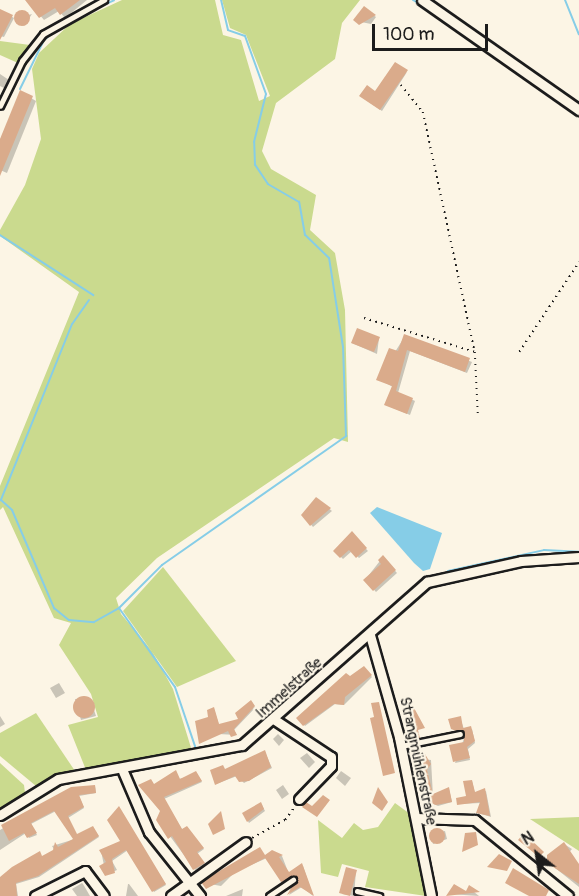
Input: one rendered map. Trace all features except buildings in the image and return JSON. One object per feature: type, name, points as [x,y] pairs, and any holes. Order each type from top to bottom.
[{"type":"street","points":[[422,0],[579,110]]},
{"type":"street","name":"Immelstraße","points":[[0,814],[58,779],[242,745],[275,720],[427,582],[521,561],[579,557]]},
{"type":"street","name":"Strangmühlenstraße","points":[[370,635],[400,746],[431,896]]},
{"type":"street","points":[[275,720],[332,757],[331,766],[299,800]]},
{"type":"street","points":[[122,769],[148,832],[186,882],[200,896]]},
{"type":"street","points":[[416,818],[474,820],[568,896]]},
{"type":"street","points":[[171,896],[186,882],[246,842]]},
{"type":"street","points":[[35,896],[85,871],[104,896]]},
{"type":"lane","points":[[0,106],[22,61],[43,34],[104,0]]},
{"type":"lane","points":[[400,746],[460,734]]},
{"type":"lane","points":[[269,896],[294,880]]},
{"type":"lane","points":[[357,891],[380,896]]},
{"type":"path","points":[[401,85],[423,112],[475,352],[478,414]]},
{"type":"path","points":[[519,352],[579,262]]},
{"type":"path","points":[[364,318],[475,352]]},
{"type":"path","points":[[246,842],[285,820],[299,800]]},
{"type":"green space","points":[[122,0],[215,0],[223,35],[241,40],[259,101],[270,96],[246,35],[230,28],[222,0],[360,0],[342,23],[335,59],[276,103],[262,151],[271,169],[316,195],[310,230],[335,253],[345,310],[348,442],[334,438],[157,558],[116,598],[121,614],[152,651],[173,689],[192,751],[86,770],[68,725],[98,717],[91,694],[59,645],[71,623],[54,618],[3,507],[0,510],[0,486],[79,292],[0,236],[0,230],[25,185],[41,139],[32,69],[39,53],[70,24]]},
{"type":"green space","points":[[0,41],[30,45],[18,63],[0,55]]},
{"type":"green space","points":[[163,567],[236,661],[177,687],[123,611]]},
{"type":"green space","points":[[36,713],[75,771],[36,786],[0,756],[0,733]]},
{"type":"green space","points":[[0,763],[24,785],[25,793],[0,810]]},
{"type":"green space","points":[[395,803],[410,814],[426,896],[365,887],[369,871],[342,864],[338,877],[321,873],[318,820],[342,838],[354,823],[363,830],[378,827]]},
{"type":"green space","points":[[579,817],[579,851],[530,819]]},
{"type":"water","points":[[377,507],[442,533],[430,569],[423,571],[414,563],[370,513]]},
{"type":"waterway","points":[[81,15],[114,0]]},
{"type":"waterway","points":[[89,300],[72,324],[1,500],[12,510],[54,608],[69,620],[94,622],[119,608],[162,565],[346,436],[343,347],[329,258],[305,235],[299,202],[268,184],[255,165],[254,142],[266,94],[245,36],[228,30],[221,0]]},
{"type":"waterway","points":[[413,0],[423,6]]},
{"type":"waterway","points":[[565,0],[579,34]]},
{"type":"waterway","points":[[20,89],[44,40],[63,25]]},
{"type":"waterway","points":[[572,110],[579,116]]},
{"type":"waterway","points":[[0,235],[93,295]]},
{"type":"waterway","points":[[448,571],[544,550],[579,552]]},
{"type":"waterway","points":[[119,608],[175,687],[196,749]]}]
